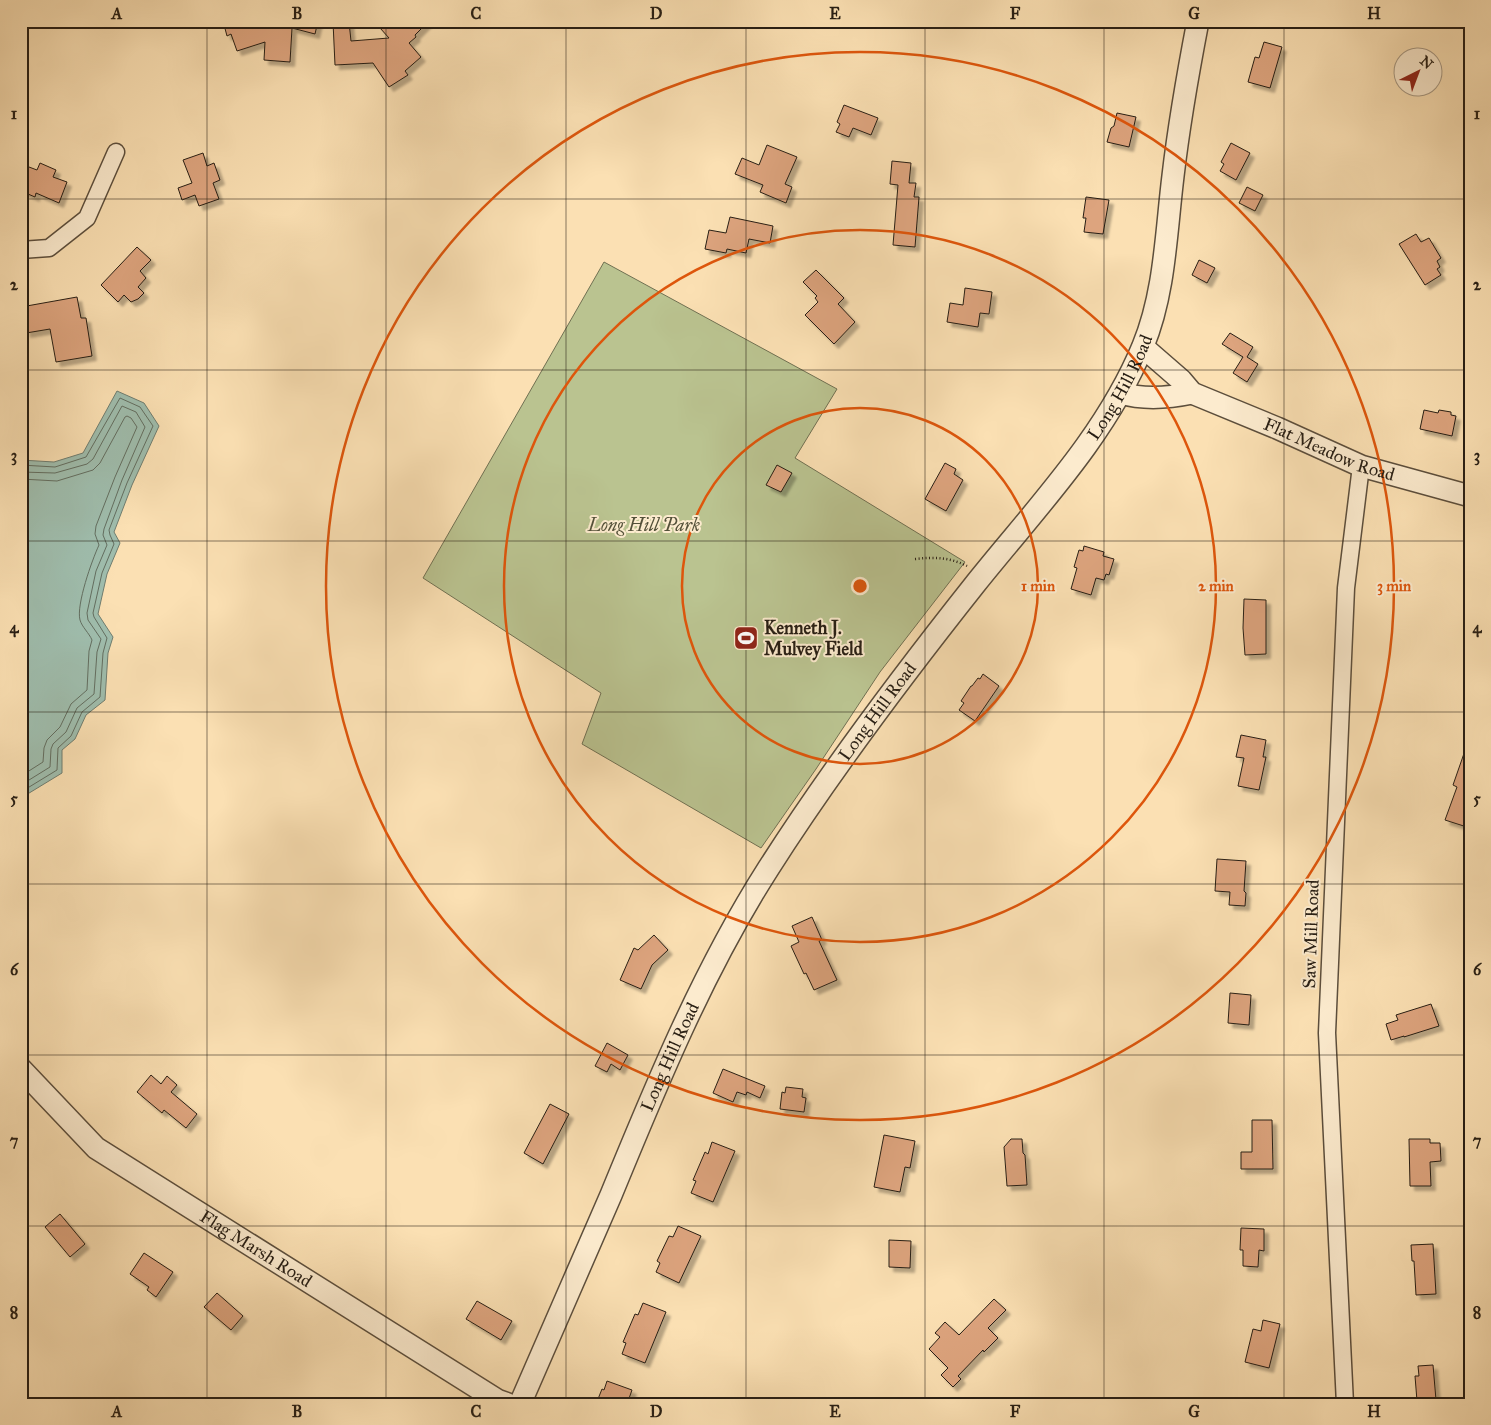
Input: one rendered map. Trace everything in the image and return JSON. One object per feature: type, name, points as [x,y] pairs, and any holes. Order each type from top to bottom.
[{"type":"street","name":"Long Hill Road","points":[[520,1404],[683,1025],[714,961],[737,920],[768,869],[857,739],[977,583],[1083,451],[1121,393],[1143,347],[1160,291],[1178,136],[1186,81],[1198,21]]},
{"type":"street","points":[[21,250],[49,248],[87,218],[116,152]]},
{"type":"street","name":"Flat Meadow Road","points":[[1143,347],[1181,380],[1192,393],[1277,428],[1361,466],[1470,496]]},
{"type":"street","points":[[1121,393],[1134,397],[1158,398],[1192,393]]},
{"type":"street","name":"Saw Mill Road","points":[[1344,1404],[1327,1033],[1346,588],[1361,466]]},
{"type":"street","name":"Flag Marsh Road","points":[[21,1069],[96,1148],[497,1400],[508,1404]]},
{"type":"path","points":[[915,559],[936,557],[961,563],[972,569]]},
{"type":"green space","name":"Long Hill Park","points":[[604,262],[837,389],[795,458],[965,562],[880,672],[761,848],[582,744],[601,693],[423,578]]},
{"type":"water","points":[[117,391],[144,403],[159,426],[132,485],[114,532],[120,543],[107,574],[98,614],[113,637],[108,653],[105,700],[86,715],[75,739],[62,750],[62,773],[21,798],[21,460],[54,462],[83,453]]},
{"type":"building","points":[[223,21],[283,23],[283,21],[318,21],[315,34],[292,28],[290,62],[264,60],[265,42],[237,51],[231,34],[227,36]]},
{"type":"building","points":[[388,21],[429,21],[409,43],[421,57],[405,71],[408,75],[389,87],[373,63],[335,65],[333,22],[349,22],[351,41],[389,38],[380,28]]},
{"type":"building","points":[[1264,42],[1282,47],[1270,88],[1248,82],[1255,57],[1259,58]]},
{"type":"building","points":[[844,105],[878,118],[871,135],[853,128],[849,137],[836,132],[840,124],[837,122]]},
{"type":"building","points":[[1117,113],[1136,117],[1129,147],[1107,142]]},
{"type":"building","points":[[1231,143],[1250,153],[1236,180],[1220,171],[1224,164],[1221,162]]},
{"type":"building","points":[[767,145],[797,157],[785,184],[792,187],[786,203],[760,192],[763,185],[735,174],[742,158],[759,165]]},
{"type":"building","points":[[203,153],[207,166],[214,163],[220,180],[213,183],[219,199],[199,206],[195,195],[182,200],[178,188],[192,183],[183,160]]},
{"type":"building","points":[[892,161],[911,163],[909,183],[916,183],[914,197],[919,197],[915,247],[893,245],[898,185],[890,184]]},
{"type":"building","points":[[40,163],[56,170],[53,177],[67,182],[59,203],[36,193],[35,197],[21,191],[21,164],[37,170]]},
{"type":"building","points":[[1247,187],[1263,195],[1255,211],[1239,203]]},
{"type":"building","points":[[1086,197],[1109,200],[1103,234],[1084,232],[1086,218],[1083,218]]},
{"type":"building","points":[[730,217],[773,226],[770,243],[749,239],[746,253],[727,249],[726,253],[705,249],[709,230],[726,233]]},
{"type":"building","points":[[1416,234],[1421,242],[1429,238],[1441,258],[1437,261],[1440,267],[1437,269],[1441,275],[1425,285],[1399,244]]},
{"type":"building","points":[[137,247],[151,260],[140,271],[146,278],[138,287],[144,293],[138,299],[131,302],[124,295],[118,302],[101,285]]},
{"type":"building","points":[[1199,260],[1215,268],[1207,283],[1192,275]]},
{"type":"building","points":[[816,270],[844,298],[838,304],[855,322],[834,344],[805,315],[818,302],[815,298],[817,296],[803,282]]},
{"type":"building","points":[[965,288],[992,292],[989,314],[980,313],[978,327],[947,322],[950,303],[963,305]]},
{"type":"building","points":[[77,297],[81,318],[86,318],[92,356],[56,362],[50,329],[26,333],[21,307]]},
{"type":"building","points":[[1230,333],[1253,347],[1247,357],[1258,364],[1247,382],[1233,373],[1243,357],[1222,344]]},
{"type":"building","points":[[1424,410],[1438,413],[1439,410],[1451,412],[1451,415],[1456,416],[1452,436],[1420,429]]},
{"type":"building","points":[[945,463],[956,469],[954,474],[963,480],[946,511],[925,499]]},
{"type":"building","points":[[777,465],[792,473],[781,492],[766,485]]},
{"type":"building","points":[[1084,546],[1104,552],[1103,556],[1114,559],[1109,575],[1106,574],[1104,580],[1096,578],[1091,595],[1071,589],[1077,568],[1074,567],[1079,550],[1083,551]]},
{"type":"building","points":[[1244,599],[1266,600],[1266,654],[1245,655],[1243,628]]},
{"type":"building","points":[[983,674],[999,686],[975,721],[959,710],[964,703],[961,701],[971,686]]},
{"type":"building","points":[[1241,735],[1266,740],[1263,757],[1266,757],[1259,790],[1238,786],[1244,758],[1236,757]]},
{"type":"building","points":[[1468,742],[1470,742],[1470,828],[1445,820],[1457,787],[1453,785]]},
{"type":"building","points":[[1217,859],[1246,861],[1245,906],[1229,905],[1230,892],[1215,891]]},
{"type":"building","points":[[812,917],[822,940],[819,941],[837,980],[814,990],[791,946],[799,942],[792,926]]},
{"type":"building","points":[[654,935],[668,950],[652,965],[641,989],[620,980],[634,948],[638,950]]},
{"type":"building","points":[[1230,993],[1251,995],[1249,1025],[1228,1023]]},
{"type":"building","points":[[1431,1004],[1439,1026],[1391,1040],[1386,1024],[1398,1020],[1396,1015]]},
{"type":"building","points":[[607,1043],[628,1055],[620,1070],[611,1064],[607,1072],[595,1066]]},
{"type":"building","points":[[723,1069],[765,1086],[760,1098],[747,1092],[746,1095],[737,1092],[733,1102],[713,1093]]},
{"type":"building","points":[[151,1075],[161,1084],[167,1076],[177,1085],[171,1092],[197,1114],[186,1128],[164,1110],[162,1113],[137,1092]]},
{"type":"building","points":[[786,1087],[803,1089],[802,1097],[806,1098],[804,1112],[780,1109],[782,1092],[785,1093]]},
{"type":"building","points":[[550,1104],[569,1114],[543,1164],[524,1153]]},
{"type":"building","points":[[1252,1120],[1272,1120],[1273,1169],[1241,1169],[1241,1152],[1252,1152]]},
{"type":"building","points":[[884,1135],[915,1141],[910,1168],[905,1167],[900,1192],[874,1187]]},
{"type":"building","points":[[1011,1139],[1022,1139],[1027,1185],[1007,1186],[1004,1147]]},
{"type":"building","points":[[1409,1139],[1430,1139],[1430,1143],[1440,1143],[1441,1161],[1430,1162],[1431,1186],[1410,1186]]},
{"type":"building","points":[[712,1142],[735,1151],[713,1202],[691,1193],[696,1181],[693,1180],[705,1152],[708,1154]]},
{"type":"building","points":[[60,1214],[85,1244],[70,1257],[45,1227]]},
{"type":"building","points":[[678,1226],[701,1236],[679,1283],[656,1272],[660,1263],[657,1261],[669,1236],[673,1237]]},
{"type":"building","points":[[1241,1228],[1264,1229],[1264,1251],[1259,1250],[1258,1267],[1243,1266],[1243,1250],[1240,1250]]},
{"type":"building","points":[[889,1240],[911,1241],[910,1268],[889,1267]]},
{"type":"building","points":[[1433,1244],[1436,1294],[1416,1295],[1411,1245]]},
{"type":"building","points":[[144,1253],[173,1272],[156,1297],[147,1290],[149,1287],[130,1274]]},
{"type":"building","points":[[217,1293],[243,1316],[231,1330],[204,1307]]},
{"type":"building","points":[[994,1299],[1006,1310],[988,1328],[998,1338],[984,1352],[983,1350],[958,1376],[961,1379],[953,1387],[941,1375],[948,1368],[929,1349],[940,1337],[935,1333],[945,1322],[959,1335]]},
{"type":"building","points":[[477,1301],[512,1321],[501,1340],[466,1319]]},
{"type":"building","points":[[643,1303],[666,1312],[645,1363],[622,1354],[626,1343],[623,1342],[635,1314],[638,1315]]},
{"type":"building","points":[[1263,1320],[1280,1324],[1269,1368],[1245,1362],[1253,1329],[1261,1331]]},
{"type":"building","points":[[1433,1365],[1436,1400],[1417,1401],[1415,1376],[1419,1376],[1418,1366]]},
{"type":"building","points":[[607,1381],[632,1390],[627,1404],[596,1404]]},
{"type":"place","name":"Kenneth J. Mulvey Field","points":[[746,638]]}]
